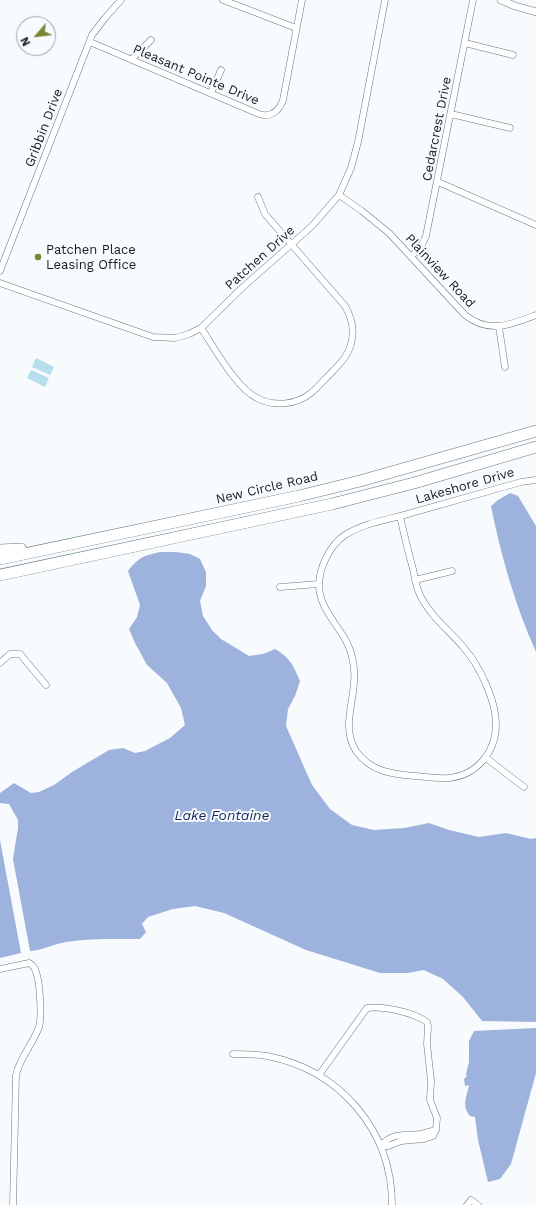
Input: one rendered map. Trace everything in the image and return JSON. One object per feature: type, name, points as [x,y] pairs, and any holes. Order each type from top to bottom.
[{"type":"highway","name":"New Circle Road","points":[[0,559],[299,496],[360,481],[536,431]]},
{"type":"highway","points":[[0,575],[332,504],[414,483],[536,447]]},
{"type":"highway","points":[[0,550],[85,542]]},
{"type":"highway","points":[[0,579],[79,558]]},
{"type":"street","name":"Gribbin Drive","points":[[0,271],[92,36],[99,25],[121,0]]},
{"type":"street","points":[[223,0],[296,28]]},
{"type":"street","name":"Pleasant Pointe Drive","points":[[90,42],[264,116],[274,113],[279,109],[283,100],[302,0]]},
{"type":"street","name":"Patchen Drive","points":[[0,283],[153,338],[175,338],[189,334],[201,328],[243,287],[320,218],[339,195],[351,168],[358,142],[385,0]]},
{"type":"street","name":"Cedarcrest Drive","points":[[411,256],[420,249],[426,236],[452,114],[473,0]]},
{"type":"street","points":[[501,0],[536,12]]},
{"type":"street","points":[[132,59],[151,40]]},
{"type":"street","points":[[465,43],[513,55]]},
{"type":"street","points":[[211,93],[221,70]]},
{"type":"street","points":[[452,114],[510,128]]},
{"type":"street","points":[[438,182],[536,224]]},
{"type":"street","name":"Plainview Road","points":[[339,195],[389,233],[465,315],[479,323],[499,327],[513,324],[536,315]]},
{"type":"street","points":[[201,328],[243,389],[256,398],[281,404],[299,400],[313,392],[346,356],[352,343],[352,318],[345,306],[265,214],[258,197]]},
{"type":"street","points":[[499,327],[505,367]]},
{"type":"street","name":"Lakeshore Drive","points":[[400,516],[415,580],[424,603],[471,657],[489,694],[495,713],[496,725],[494,740],[486,758],[470,771],[457,777],[444,778],[383,772],[374,768],[361,757],[352,742],[349,730],[349,716],[354,682],[352,655],[345,639],[325,607],[320,593],[320,576],[328,555],[337,542],[344,536],[360,528],[400,516],[521,482],[536,480]]},
{"type":"street","points":[[415,580],[452,571]]},
{"type":"street","points":[[280,587],[319,584]]},
{"type":"street","points":[[0,663],[10,654],[20,654],[46,685]]},
{"type":"street","points":[[486,758],[524,787]]},
{"type":"street","points":[[0,969],[29,963],[33,966],[37,973],[40,990],[39,1027],[20,1062],[16,1074],[13,1205]]},
{"type":"street","points":[[319,1076],[367,1008],[379,1007],[417,1016],[427,1022],[427,1044],[431,1082],[430,1100],[437,1118],[436,1130],[420,1134],[395,1136],[386,1139],[381,1146]]},
{"type":"street","points":[[234,1054],[255,1054],[273,1057],[293,1063],[319,1076],[336,1087],[358,1108],[371,1126],[381,1146],[390,1178],[392,1205]]},
{"type":"street","points":[[467,1205],[471,1200],[478,1205]]},
{"type":"shaded area","points":[[36,358],[54,367],[50,375],[32,367]]},
{"type":"shaded area","points":[[31,370],[49,378],[45,387],[27,378]]},
{"type":"water","points":[[510,493],[518,496],[536,526],[536,652],[509,580],[491,506]]},
{"type":"water","name":"Lake Fontaine","points":[[160,552],[190,554],[200,559],[206,572],[206,586],[200,601],[203,616],[212,630],[221,639],[249,656],[263,654],[275,649],[284,655],[291,663],[300,681],[295,696],[288,709],[286,726],[312,785],[330,809],[352,825],[374,830],[404,828],[429,823],[449,830],[479,837],[506,833],[531,839],[536,838],[536,1022],[482,1021],[463,997],[443,979],[424,970],[408,973],[380,973],[306,950],[224,913],[195,906],[173,909],[148,917],[142,924],[146,932],[140,939],[75,941],[30,951],[13,859],[18,820],[9,804],[0,803],[0,793],[14,783],[31,793],[39,792],[54,785],[72,772],[109,750],[123,748],[135,753],[145,751],[170,738],[185,725],[181,708],[167,683],[147,665],[129,629],[137,617],[140,605],[128,571],[142,558]]},
{"type":"water","points":[[0,840],[21,953],[0,958]]},
{"type":"water","points":[[536,1028],[536,1073],[511,1164],[500,1179],[488,1182],[478,1140],[475,1117],[470,1116],[465,1105],[469,1085],[465,1086],[464,1079],[467,1076],[466,1074],[469,1062],[469,1041],[474,1031]]},
{"type":"place","name":"Patchen Place Leasing Office","points":[[38,257]]}]
